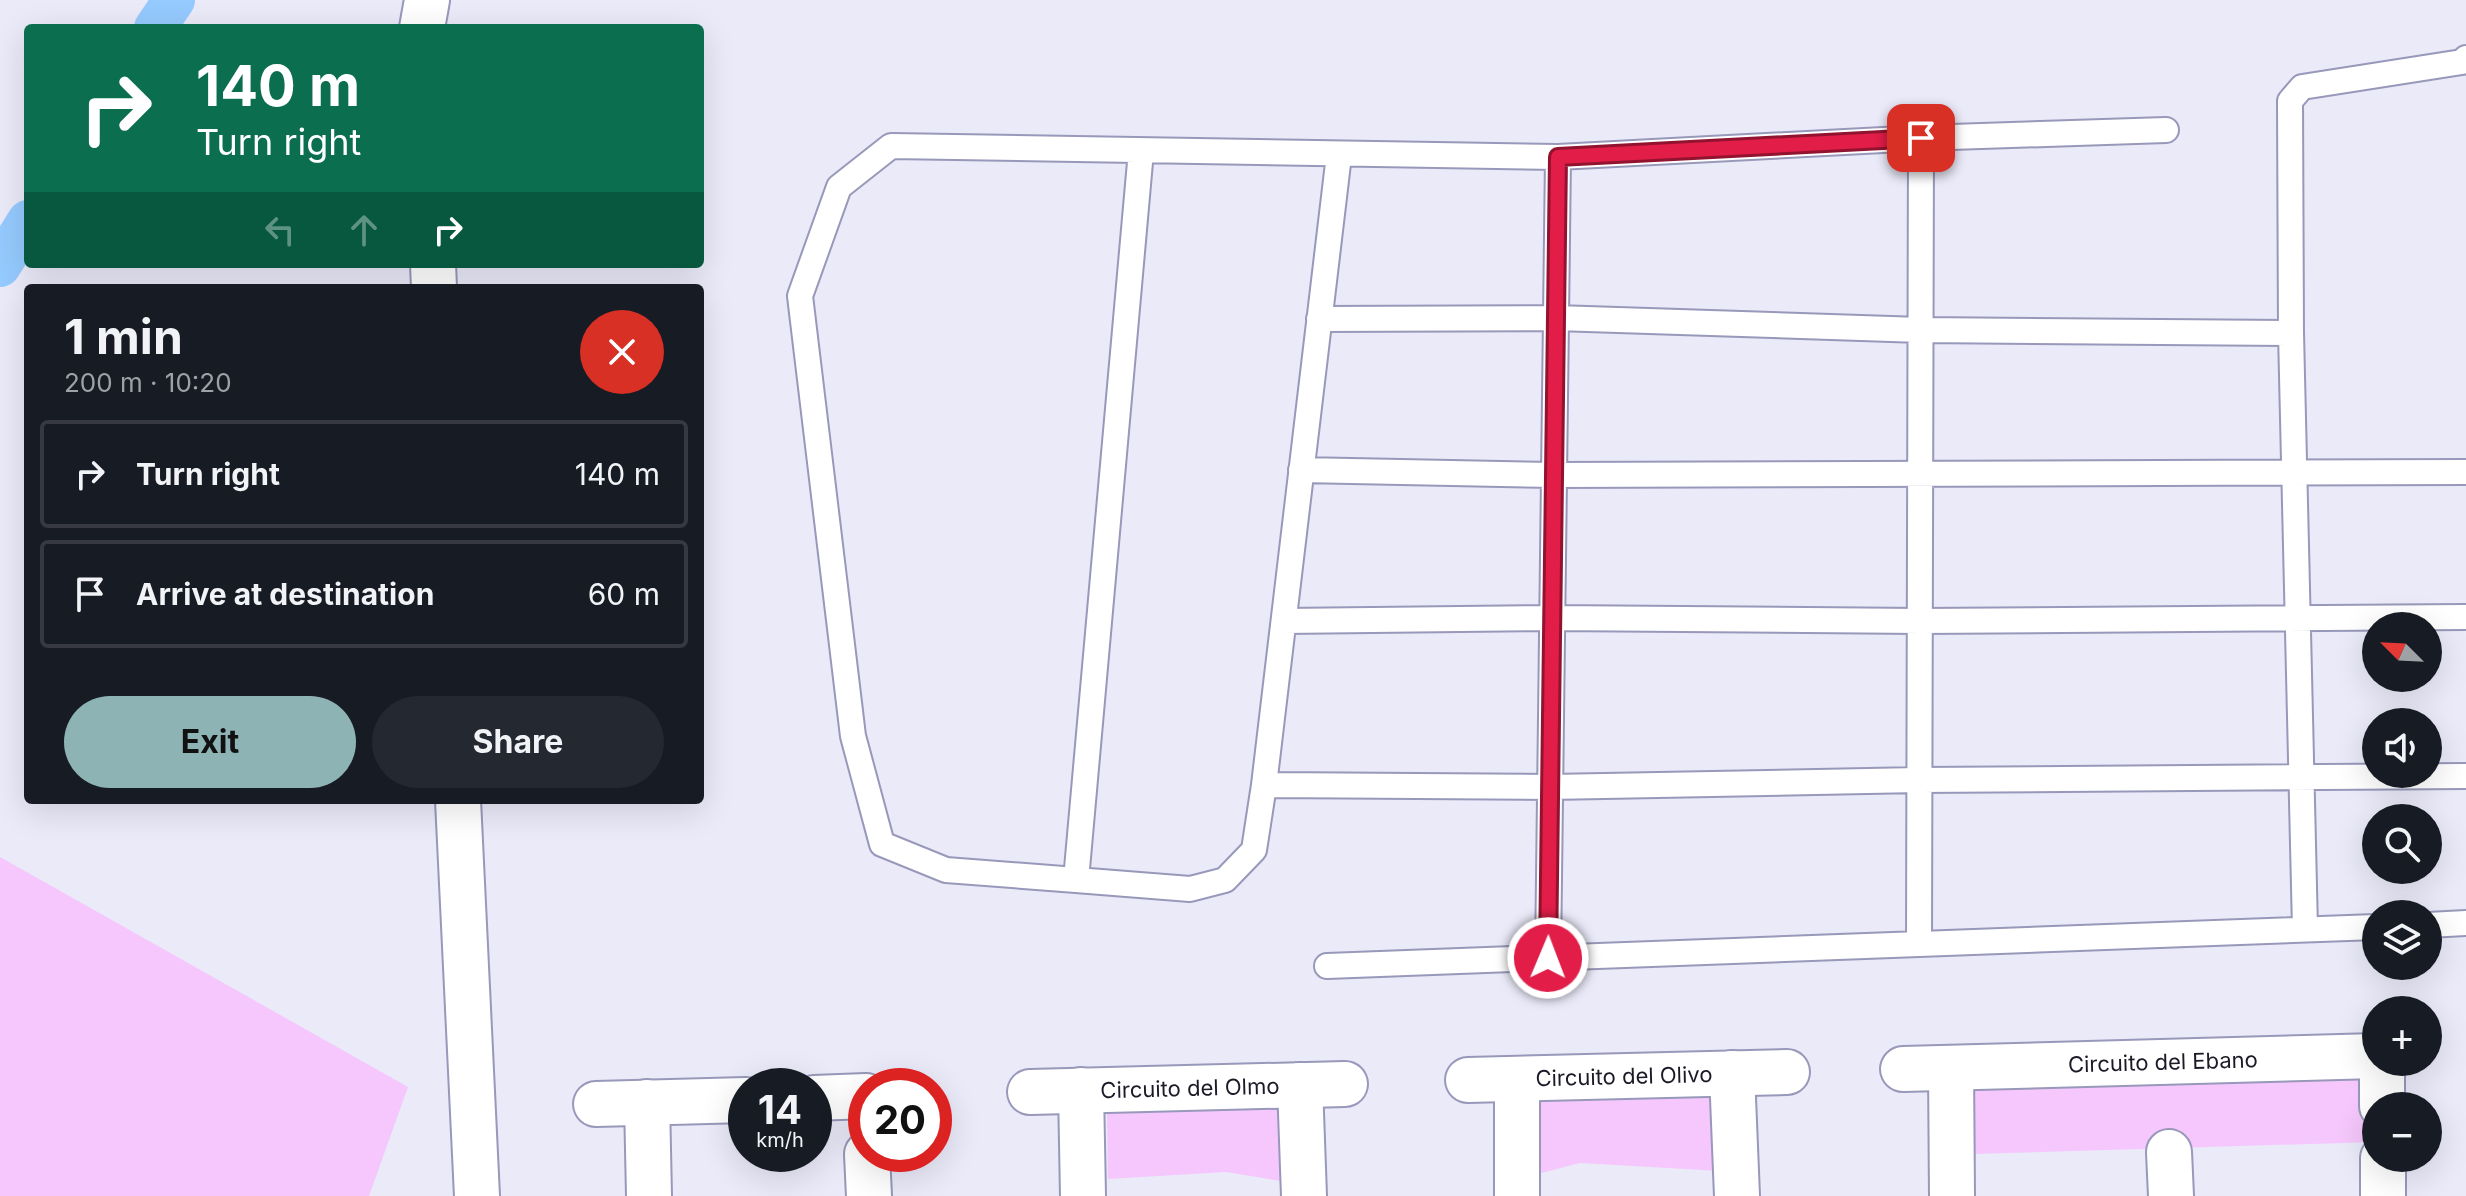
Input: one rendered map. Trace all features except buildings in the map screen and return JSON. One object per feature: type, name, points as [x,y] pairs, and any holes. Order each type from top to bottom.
[{"type":"street","points":[[423,24],[427,0]]},
{"type":"street","points":[[458,804],[477,1196]]},
{"type":"street","name":"Circuito del Ebano","points":[[1903,1069],[2362,1056]]},
{"type":"street","points":[[1951,1068],[1952,1196]]},
{"type":"street","name":"Circuito del Olivo","points":[[1468,1080],[1787,1072]]},
{"type":"street","name":"Circuito del Olivo","points":[[1732,1073],[1737,1196]]},
{"type":"street","name":"Circuito del Olivo","points":[[1517,1079],[1517,1196]]},
{"type":"street","name":"Circuito del Olmo","points":[[1030,1092],[1345,1084]]},
{"type":"street","name":"Circuito del Olmo","points":[[1300,1085],[1304,1196]]},
{"type":"street","name":"Circuito del Olmo","points":[[1081,1090],[1083,1196]]},
{"type":"street","points":[[596,1104],[728,1100]]},
{"type":"street","points":[[647,1102],[649,1196]]},
{"type":"street","points":[[2169,1152],[2171,1196]]},
{"type":"street","points":[[868,1172],[869,1196]]},
{"type":"street","points":[[2383,1172],[2383,1196]]},
{"type":"lane","points":[[2305,929],[2291,333],[2290,101],[2302,87],[2462,62],[2466,58]]},
{"type":"lane","points":[[1339,155],[1254,850],[1225,880],[1190,889],[946,870],[882,844],[853,736],[800,296],[839,187],[891,146],[1558,157],[1921,138],[2166,130]]},
{"type":"lane","points":[[1919,944],[1921,138]]},
{"type":"lane","points":[[1076,880],[1141,151]]},
{"type":"lane","points":[[1548,958],[1558,157]]},
{"type":"lane","points":[[1319,319],[1556,318],[1921,330],[2291,333]]},
{"type":"lane","points":[[1301,470],[1554,475],[2466,472]]},
{"type":"lane","points":[[1284,621],[2466,617]]},
{"type":"lane","points":[[1264,785],[1550,787],[1919,780],[2466,776]]},
{"type":"lane","points":[[2442,924],[2466,923]]},
{"type":"lane","points":[[1327,966],[2362,927]]},
{"type":"shaded area","points":[[0,857],[408,1087],[369,1196],[0,1196]]},
{"type":"shaded area","points":[[2381,1076],[2378,1092],[2362,1092],[2362,1142],[1973,1154],[1970,1079]]},
{"type":"shaded area","points":[[1716,1093],[1721,1171],[1580,1163],[1522,1178],[1518,1101]]},
{"type":"shaded area","points":[[1282,1106],[1281,1181],[1226,1172],[1108,1179],[1107,1113]]},
{"type":"waterway","points":[[158,24],[174,0]]},
{"type":"waterway","points":[[0,266],[24,227]]},
{"type":"route","points":[[1548,958],[1558,157],[1921,138]]}]
